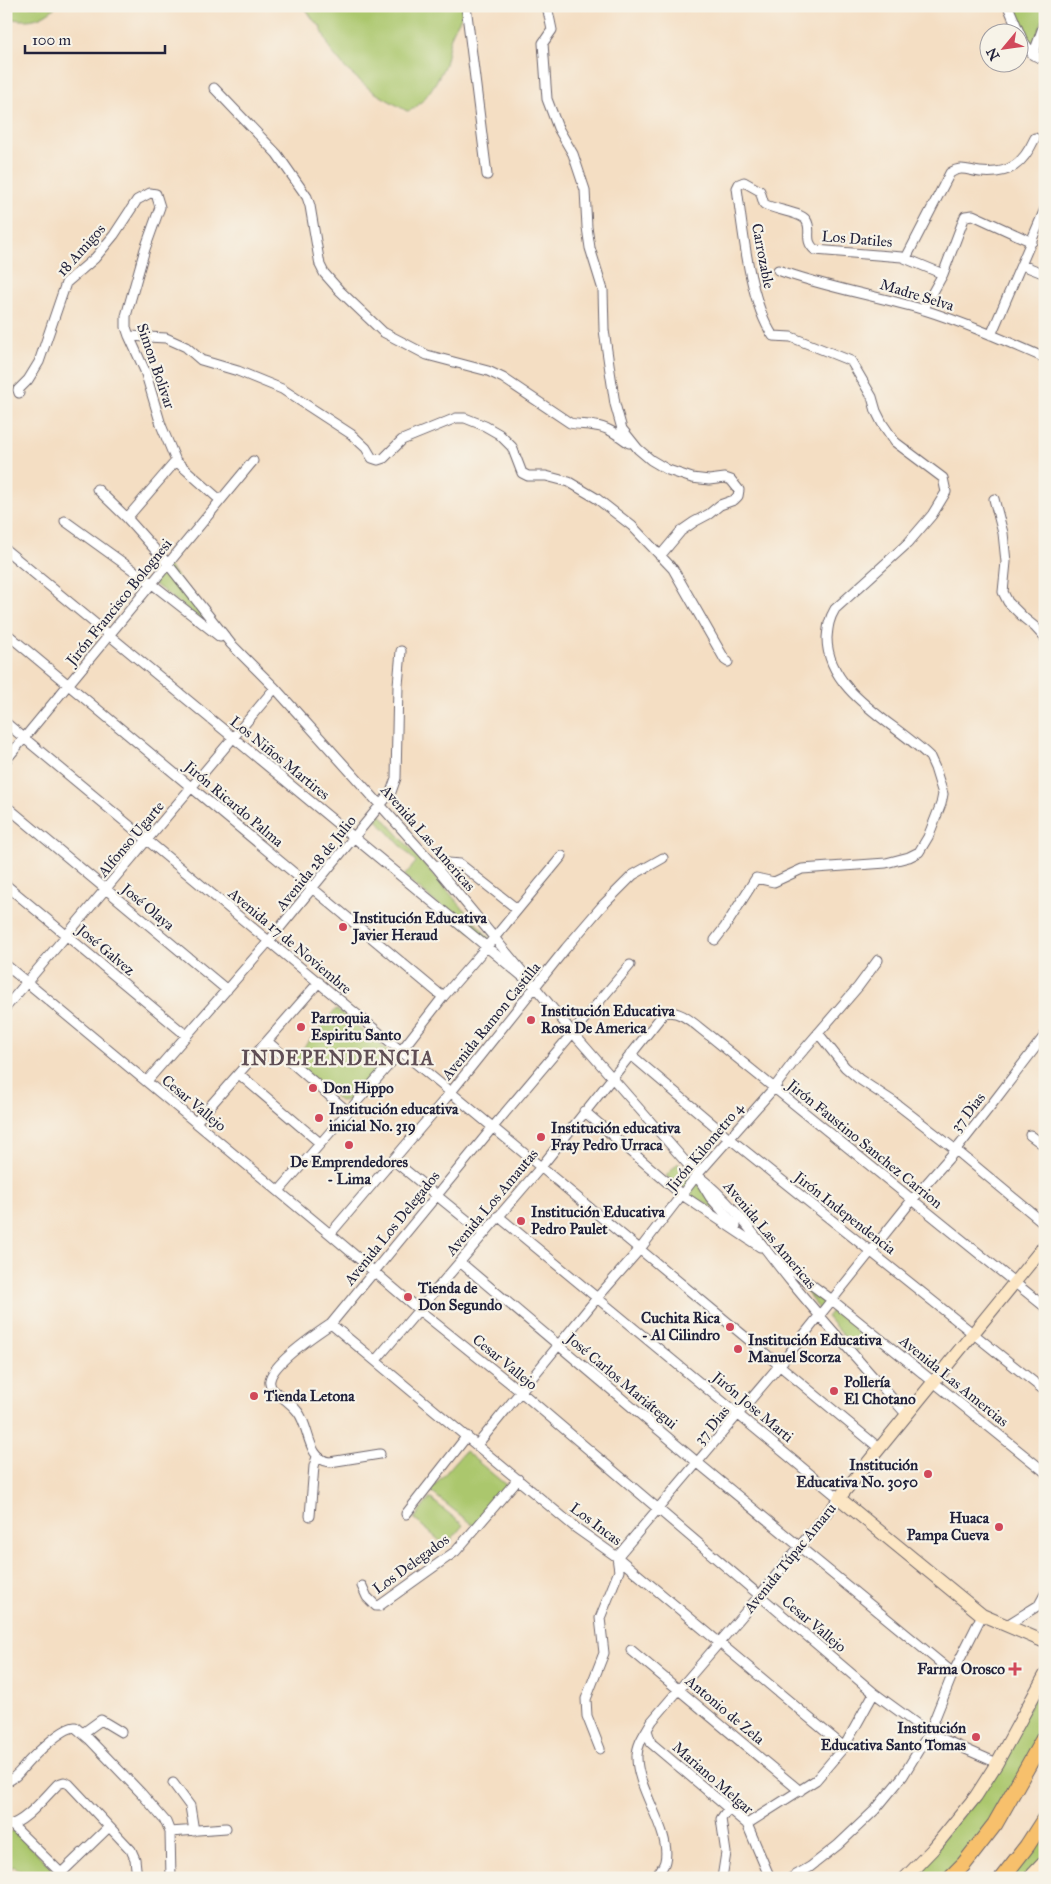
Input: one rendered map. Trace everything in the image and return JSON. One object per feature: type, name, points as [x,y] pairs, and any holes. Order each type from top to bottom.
[{"type":"main road","points":[[950,1878],[964,1864],[995,1824],[1045,1736]]},
{"type":"main road","points":[[1002,1878],[1027,1846],[1045,1818]]},
{"type":"street","points":[[466,6],[487,175]]},
{"type":"street","points":[[547,6],[552,30],[543,43],[547,99],[558,128],[573,154],[585,190],[590,248],[603,290],[604,330],[615,404],[622,429],[638,449],[651,460]]},
{"type":"street","points":[[1008,6],[1022,39],[1033,55],[1045,60]]},
{"type":"street","points":[[1033,55],[1045,22]]},
{"type":"street","points":[[214,88],[277,154],[308,201],[317,253],[324,273],[383,332],[427,356],[488,371],[503,378],[570,422],[580,425],[597,426],[614,433],[668,470],[692,478],[709,480],[725,478],[731,480],[739,490],[738,496],[734,500],[720,505],[681,531],[660,556]]},
{"type":"street","points":[[906,258],[950,173],[955,169],[961,168],[980,172],[1001,171],[1013,167],[1025,158],[1035,138]]},
{"type":"street","name":"Los Datiles","points":[[744,182],[760,191],[764,204],[770,208],[801,216],[806,220],[808,240],[814,250],[906,258],[943,274]]},
{"type":"street","name":"Carrozable","points":[[715,940],[756,878],[774,882],[802,869],[886,863],[915,854],[926,842],[943,794],[930,757],[845,685],[832,665],[827,642],[828,623],[836,609],[908,543],[932,516],[946,492],[943,478],[895,442],[882,424],[872,397],[851,361],[791,338],[773,336],[765,324],[755,294],[736,188],[744,182]]},
{"type":"street","name":"18 Amigos","points":[[19,393],[18,390],[28,380],[39,362],[66,282],[95,258],[108,243],[137,200],[150,193],[156,194]]},
{"type":"street","name":"Simon Bolivar","points":[[156,194],[160,207],[145,249],[126,316],[126,327],[145,371],[176,462],[220,500]]},
{"type":"street","points":[[991,335],[1045,209]]},
{"type":"street","points":[[923,310],[943,274],[965,216],[973,216],[1032,242]]},
{"type":"street","points":[[1022,265],[1045,274]]},
{"type":"street","name":"Madre Selva","points":[[778,270],[806,281],[876,296],[923,310],[991,335],[1045,358]]},
{"type":"street","points":[[129,336],[166,338],[186,347],[201,360],[238,371],[282,389],[351,434],[366,448],[372,458],[378,460],[384,458],[402,440],[456,418],[465,418],[499,434],[512,447],[522,472],[528,476],[546,476],[570,482],[596,498],[632,526],[673,569],[709,634],[728,662]]},
{"type":"street","name":"Jirón Francisco Bolognesi","points":[[6,760],[253,461]]},
{"type":"street","points":[[127,518],[176,462]]},
{"type":"street","name":"Avenida Las Americas","points":[[97,489],[127,518],[167,563],[230,644],[275,688],[382,805],[573,1032],[697,1175],[715,1188],[744,1220],[766,1251],[819,1316],[907,1415]]},
{"type":"street","points":[[994,499],[1003,533],[1006,562],[1003,592],[1008,602],[1035,626],[1045,638]]},
{"type":"street","points":[[65,520],[230,644]]},
{"type":"street","name":"Los Niños Martires","points":[[6,550],[535,987]]},
{"type":"street","name":"Jirón Ricardo Palma","points":[[6,633],[443,997]]},
{"type":"street","name":"Avenida 28 de Julio","points":[[147,1081],[270,941],[382,805],[393,788],[396,778],[398,685],[401,650]]},
{"type":"street","name":"Alfonso Ugarte","points":[[6,1008],[275,688]]},
{"type":"street","name":"Avenida 17 de Noviembre","points":[[6,723],[880,1448]]},
{"type":"street","name":"José Olaya","points":[[6,806],[227,990]]},
{"type":"street","points":[[280,1191],[400,1051],[562,856]]},
{"type":"street","name":"Avenida Ramon Castilla","points":[[330,1234],[451,1092],[602,906],[633,875],[663,858]]},
{"type":"street","points":[[435,866],[452,862],[460,864],[517,909]]},
{"type":"street","name":"José Galvez","points":[[6,885],[187,1036]]},
{"type":"street","name":"Jirón Kilometro 4","points":[[477,1445],[597,1298],[640,1249],[697,1175],[774,1088],[858,987],[878,960]]},
{"type":"street","name":"Cesar Vallejo","points":[[6,965],[280,1191],[419,1310],[521,1392],[874,1693],[929,1733],[997,1764]]},
{"type":"street","name":"Avenida Los Delegados","points":[[317,1457],[305,1424],[298,1412],[271,1388],[270,1380],[275,1371],[298,1348],[331,1324],[492,1127],[630,965]]},
{"type":"street","points":[[196,1122],[319,982]]},
{"type":"street","name":"Jirón Faustino Sanchez Carrion","points":[[664,1013],[677,1012],[710,1036],[1045,1307]]},
{"type":"street","name":"Avenida Los Amautas","points":[[376,1360],[541,1167],[664,1013]]},
{"type":"street","points":[[818,1033],[845,1067],[859,1079],[894,1102],[956,1150],[1045,1224]]},
{"type":"street","name":"37 Dias","points":[[617,1557],[779,1366],[912,1200],[956,1150],[1045,1035]]},
{"type":"street","points":[[268,1042],[347,1111]]},
{"type":"street","name":"Jirón Independencia","points":[[630,1054],[729,1138],[1045,1391]]},
{"type":"street","points":[[238,1074],[320,1143]]},
{"type":"street","name":"Avenida Las Amercias","points":[[584,1111],[682,1195],[766,1251],[832,1300],[1045,1472]]},
{"type":"street","points":[[1030,1135],[1045,1146]]},
{"type":"street","points":[[393,1160],[484,1234]]},
{"type":"street","name":"Jirón Jose Marti","points":[[498,1216],[737,1416],[982,1615],[1045,1642]]},
{"type":"street","name":"Avenida Túpac Amaru","points":[[655,1878],[664,1864],[666,1849],[642,1782],[637,1757],[640,1742],[652,1721],[760,1595],[1045,1245]]},
{"type":"street","name":"José Carlos Mariátegui","points":[[460,1262],[698,1462],[954,1673]]},
{"type":"street","name":"Los Incas","points":[[331,1324],[576,1528],[617,1557],[844,1747]]},
{"type":"street","points":[[406,1514],[467,1436]]},
{"type":"street","points":[[310,1516],[314,1466],[317,1457],[323,1462],[330,1462],[380,1454]]},
{"type":"street","name":"Los Delegados","points":[[362,1586],[369,1600],[376,1606],[379,1606],[456,1551],[518,1479]]},
{"type":"street","points":[[600,1749],[587,1716],[586,1699],[604,1652],[600,1618],[619,1571],[617,1557]]},
{"type":"street","points":[[1007,1625],[1039,1605],[1045,1594]]},
{"type":"street","points":[[790,1878],[825,1857],[876,1810],[903,1776],[929,1733],[954,1673],[982,1615]]},
{"type":"street","name":"Antonio de Zela","points":[[632,1650],[800,1791]]},
{"type":"street","points":[[905,1878],[933,1849],[976,1796],[997,1764],[1045,1675]]},
{"type":"street","points":[[747,1824],[800,1791],[820,1776],[844,1747],[874,1693]]},
{"type":"street","points":[[83,1733],[100,1720],[120,1732]]},
{"type":"street","points":[[6,1782],[14,1779],[30,1760],[60,1732],[75,1727],[141,1793],[166,1822],[170,1832],[171,1878]]},
{"type":"street","name":"Mariano Melgar","points":[[647,1730],[651,1743],[747,1824],[770,1878]]},
{"type":"street","points":[[109,1827],[61,1876],[9,1826],[21,1820],[58,1784],[64,1782],[69,1784],[131,1850],[135,1859],[137,1878]]},
{"type":"street","points":[[174,1783],[190,1806],[194,1831]]},
{"type":"street","points":[[722,1878],[726,1853],[721,1819],[728,1809]]},
{"type":"street","points":[[170,1832],[226,1828]]},
{"type":"street","points":[[1029,1878],[1045,1861]]},
{"type":"green space","points":[[6,6],[57,6],[45,15],[21,20],[6,18]]},
{"type":"green space","points":[[304,6],[466,6],[452,34],[445,64],[439,77],[424,99],[407,111],[372,91],[346,69],[331,51],[320,26],[314,21]]},
{"type":"green space","points":[[1012,6],[1045,6],[1045,14],[1032,48],[1028,44],[1028,22],[1019,22]]},
{"type":"green space","points":[[167,564],[225,638],[153,583]]},
{"type":"green space","points":[[380,814],[490,939],[485,944],[404,876],[416,862],[377,820]]},
{"type":"green space","points":[[336,1009],[387,1050],[388,1057],[351,1100],[340,1101],[292,1061]]},
{"type":"green space","points":[[678,1163],[693,1178],[684,1189],[666,1176]]},
{"type":"green space","points":[[697,1182],[715,1209],[688,1194]]},
{"type":"green space","points":[[798,1281],[829,1300],[820,1310]]},
{"type":"green space","points":[[836,1306],[874,1336],[857,1351],[827,1317]]},
{"type":"green space","points":[[465,1451],[506,1485],[506,1490],[474,1526],[430,1491]]},
{"type":"green space","points":[[430,1498],[463,1525],[446,1546],[414,1519]]},
{"type":"green space","points":[[1045,1679],[1045,1734],[994,1822],[947,1878],[908,1878],[978,1797]]},
{"type":"green space","points":[[1045,1826],[1045,1857],[1025,1878],[1010,1878]]},
{"type":"green space","points":[[14,1831],[55,1871],[48,1878],[27,1878],[14,1866],[6,1873],[6,1832]]},
{"type":"place","name":"Institución Educativa Javier Heraud","points":[[343,927]]},
{"type":"place","name":"Institución Educativa Rosa De America","points":[[531,1020]]},
{"type":"place","name":"Parroquia Espiritu Santo","points":[[301,1027]]},
{"type":"place","name":"Don Hippo","points":[[313,1088]]},
{"type":"place","name":"Institución educativa inicial No. 319","points":[[319,1118]]},
{"type":"place","name":"Institución educativa Fray Pedro Urraca","points":[[541,1137]]},
{"type":"place","name":"De Emprendedores - Lima","points":[[349,1145]]},
{"type":"place","name":"Institución Educativa Pedro Paulet","points":[[521,1221]]},
{"type":"place","name":"Tienda de Don Segundo","points":[[408,1297]]},
{"type":"place","name":"Cuchita Rica - Al Cilindro","points":[[730,1327]]},
{"type":"place","name":"Institución Educativa Manuel Scorza","points":[[738,1349]]},
{"type":"place","name":"Pollería El Chotano","points":[[834,1391]]},
{"type":"place","name":"Tienda Letona","points":[[254,1396]]},
{"type":"place","name":"Institución Educativa No. 3050","points":[[928,1474]]},
{"type":"place","name":"Huaca Pampa Cueva","points":[[999,1527]]},
{"type":"place","name":"Farma Orosco","points":[[1015,1669]]},
{"type":"place","name":"Institución Educativa Santo Tomas","points":[[976,1737]]},
{"type":"district","name":"INDEPENDENCIA","points":[[338,1058]]}]
